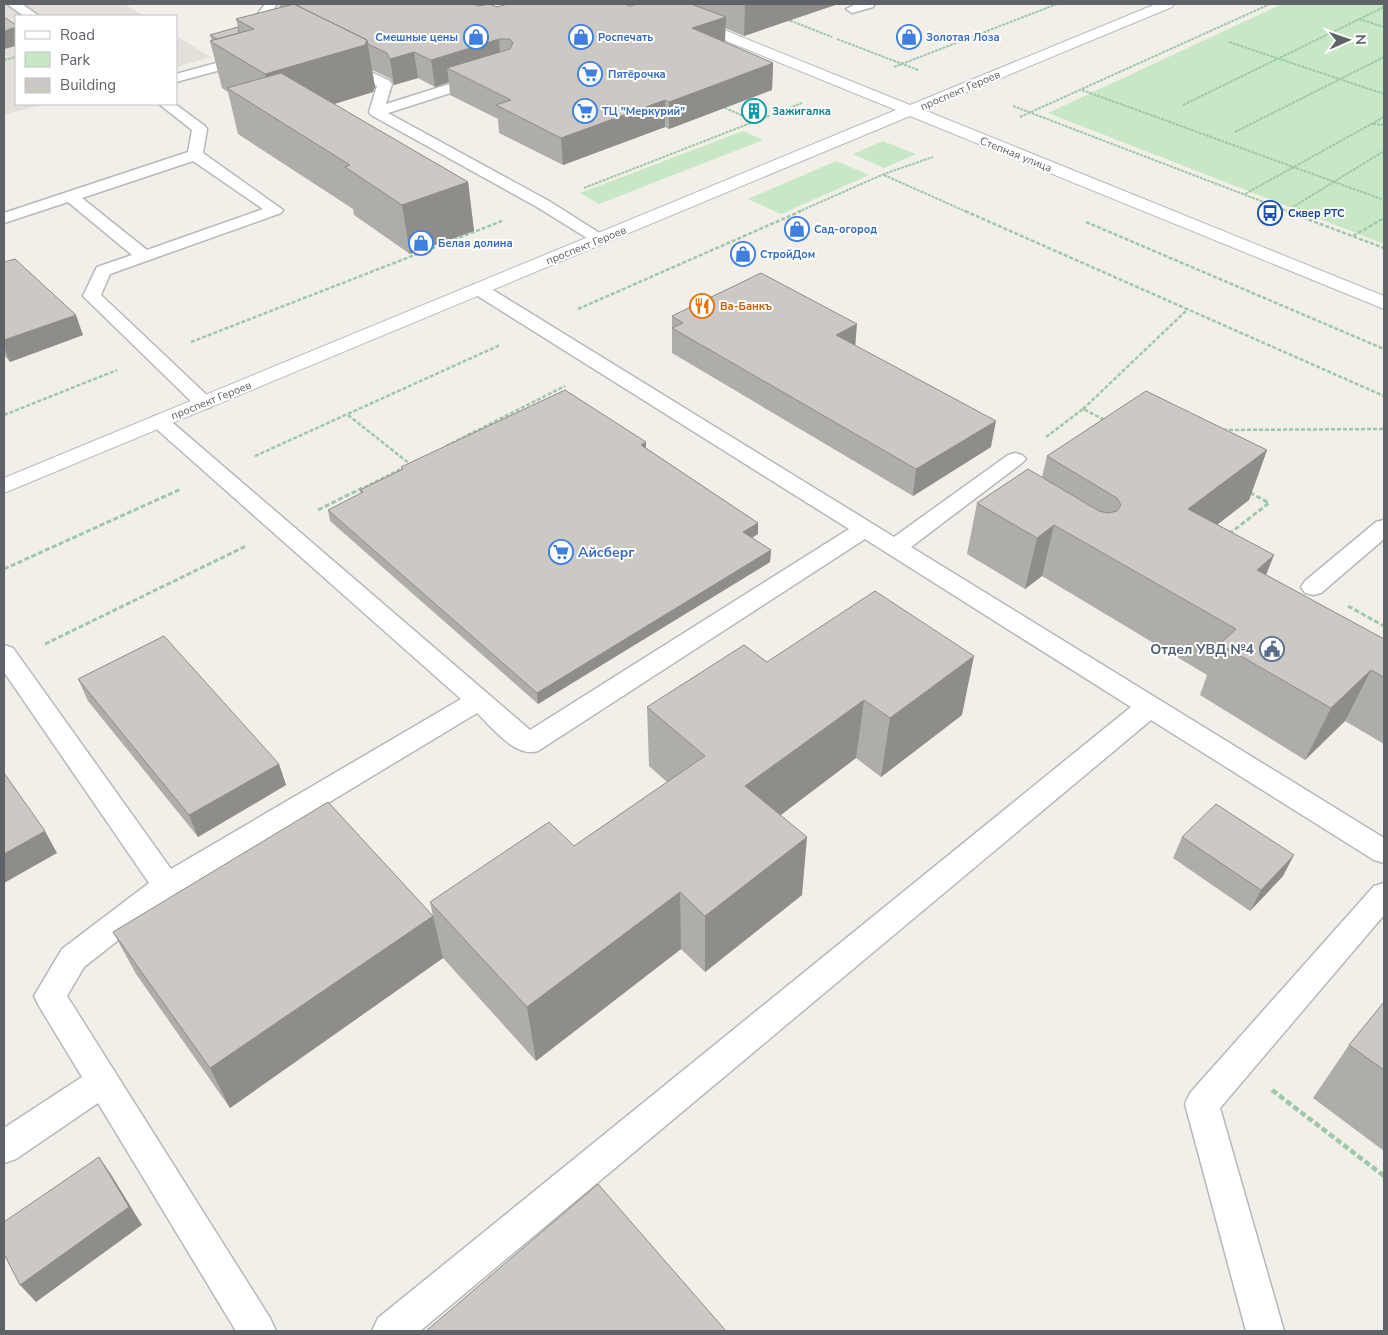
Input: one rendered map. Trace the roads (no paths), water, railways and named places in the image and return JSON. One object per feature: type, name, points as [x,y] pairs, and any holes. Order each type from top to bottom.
[{"type":"street","name":"Степная улица","points":[[648,4],[1384,304]]},
{"type":"street","name":"проспект Героев","points":[[4,486],[1168,4]]},
{"type":"lane","points":[[13,4],[31,15]]},
{"type":"lane","points":[[271,4],[260,19],[295,38]]},
{"type":"lane","points":[[852,9],[869,4]]},
{"type":"lane","points":[[178,77],[258,55]]},
{"type":"lane","points":[[328,55],[385,84],[376,112]]},
{"type":"lane","points":[[376,112],[497,73]]},
{"type":"lane","points":[[167,105],[200,129],[195,155]]},
{"type":"lane","points":[[376,112],[543,204],[601,239]]},
{"type":"lane","points":[[4,218],[195,155]]},
{"type":"lane","points":[[195,155],[275,210],[104,271],[92,296],[204,403]]},
{"type":"lane","points":[[70,196],[144,256]]},
{"type":"lane","points":[[479,289],[1384,852]]},
{"type":"lane","points":[[159,421],[529,744],[865,529]]},
{"type":"lane","points":[[895,547],[988,490],[1015,459]]},
{"type":"lane","points":[[1313,587],[1384,527]]},
{"type":"lane","points":[[4,654],[167,886]]},
{"type":"lane","points":[[257,1331],[50,996],[73,958],[167,886],[479,700]]},
{"type":"lane","points":[[391,1331],[1150,706]]},
{"type":"lane","points":[[1265,1331],[1202,1104],[1384,896]]},
{"type":"lane","points":[[4,1147],[103,1081]]},
{"type":"place","name":"Смешные цены","points":[[476,37]]},
{"type":"place","name":"Роспечать","points":[[581,37]]},
{"type":"place","name":"Золотая Лоза","points":[[909,37]]},
{"type":"place","name":"Пятёрочка","points":[[590,74]]},
{"type":"place","name":"ТЦ \"Меркурий\"","points":[[585,111]]},
{"type":"place","name":"Зажигалка","points":[[754,111]]},
{"type":"place","name":"Сквер РТС","points":[[1270,213]]},
{"type":"place","name":"Сад-огород","points":[[797,229]]},
{"type":"place","name":"Белая долина","points":[[421,243]]},
{"type":"place","name":"СтройДом","points":[[743,254]]},
{"type":"place","name":"Ва-Банкъ","points":[[702,306]]},
{"type":"place","name":"Айсберг","points":[[561,552]]},
{"type":"place","name":"Отдел УВД №4","points":[[1272,649]]}]
